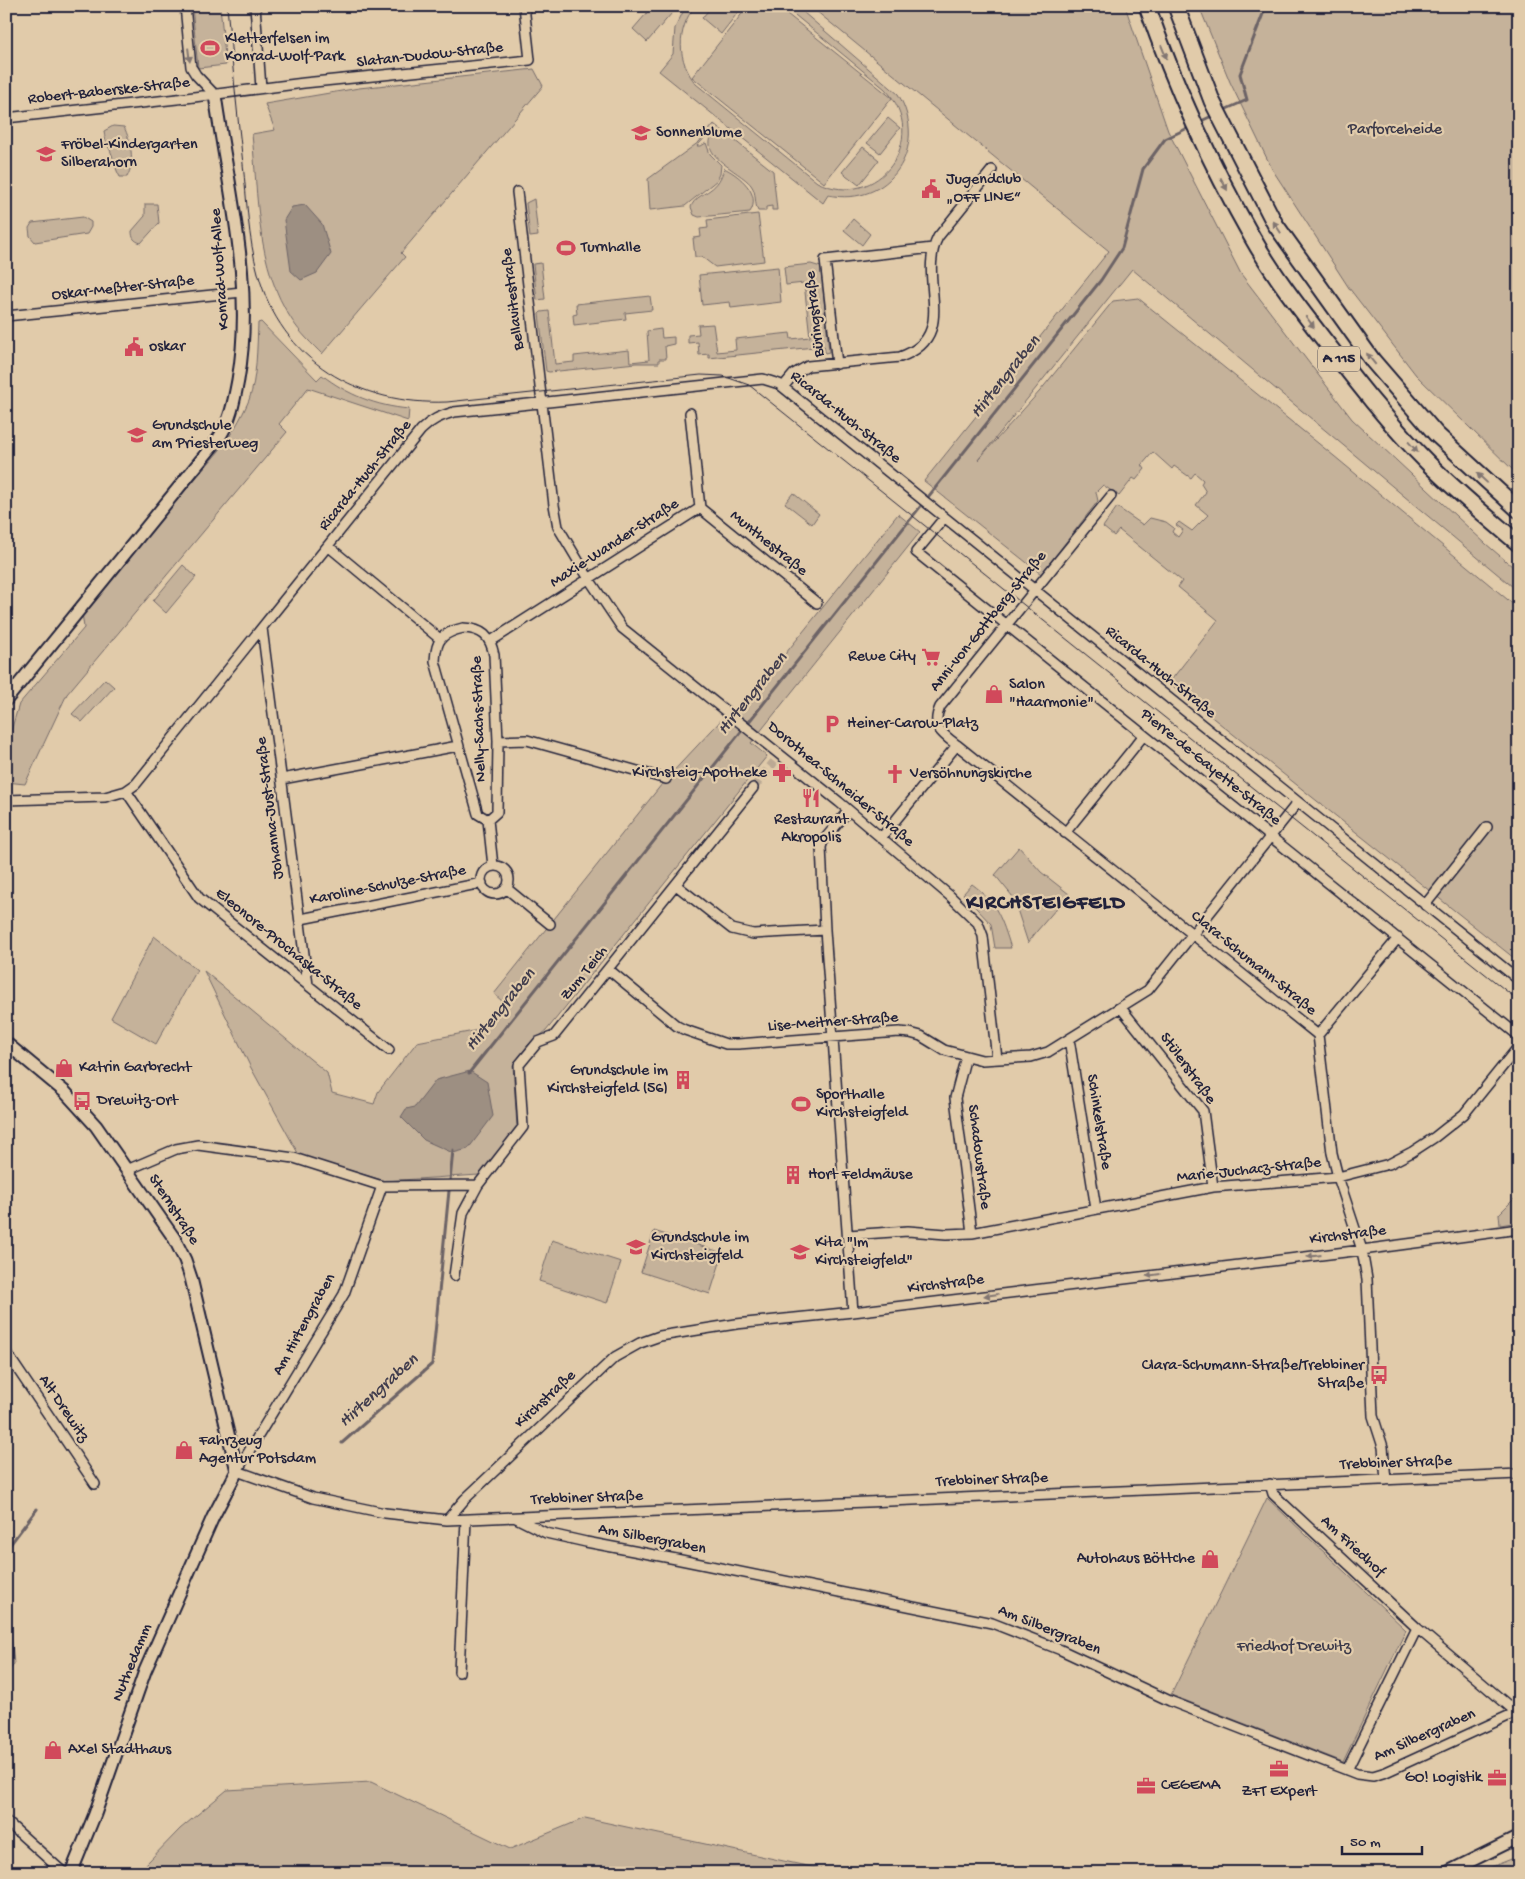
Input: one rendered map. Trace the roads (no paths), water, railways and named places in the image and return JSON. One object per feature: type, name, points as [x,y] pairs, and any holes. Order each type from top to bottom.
[{"type":"highway","name":"A 115","points":[[1147,6],[1189,114],[1202,141],[1253,238],[1300,309],[1365,393],[1428,463],[1487,518],[1519,544]]},
{"type":"highway","name":"A 115","points":[[1176,6],[1212,101],[1275,224],[1373,361],[1436,434],[1519,510]]},
{"type":"street","points":[[184,6],[191,67],[215,95]]},
{"type":"street","points":[[254,6],[261,88]]},
{"type":"street","name":"Slatan-Dudow-Straße","points":[[215,95],[261,88],[530,60],[524,6]]},
{"type":"street","name":"Robert-Baberske-Straße","points":[[6,118],[215,95]]},
{"type":"street","name":"Konrad-Wolf-Allee","points":[[6,700],[220,438],[233,411],[242,346],[242,292],[233,200],[215,95]]},
{"type":"street","points":[[783,387],[794,374],[803,368],[900,358],[913,352],[924,342],[932,328],[935,312],[930,261],[933,248],[938,237],[992,170]]},
{"type":"street","name":"Bellavitestraße","points":[[517,192],[542,403]]},
{"type":"street","name":"Büringstraße","points":[[836,364],[825,260],[933,248]]},
{"type":"street","name":"Oskar-Meßter-Straße","points":[[6,316],[242,292]]},
{"type":"street","name":"Ricarda-Huch-Straße","points":[[6,800],[105,797],[126,791],[136,784],[421,430],[431,421],[442,415],[454,412],[764,379],[775,381],[783,387],[1519,980]]},
{"type":"street","name":"Dorothea-Schneider-Straße","points":[[542,403],[558,526],[589,579],[622,628],[757,736],[777,758],[881,838],[950,896],[978,923],[983,936],[997,1059]]},
{"type":"street","name":"Maxie-Wander-Straße","points":[[491,641],[700,508],[690,413]]},
{"type":"street","name":"Anni-von-Gottberg-Straße","points":[[957,745],[943,734],[937,726],[936,716],[940,707],[1111,496]]},
{"type":"street","name":"Munthestraße","points":[[700,508],[816,603]]},
{"type":"street","name":"Pierre-de-Gayette-Straße","points":[[944,518],[916,552],[1519,1036]]},
{"type":"street","points":[[328,546],[440,639]]},
{"type":"street","name":"Johanna-Just-Straße","points":[[262,628],[308,985]]},
{"type":"street","name":"Nelly-Sachs-Straße","points":[[463,628],[473,628],[484,633],[491,641],[494,655],[498,741],[497,812],[488,820],[478,814],[435,661],[440,639],[451,631],[463,628]]},
{"type":"street","points":[[1066,833],[1144,735]]},
{"type":"street","points":[[498,741],[527,740],[666,779]]},
{"type":"street","points":[[881,838],[957,745]]},
{"type":"street","name":"Clara-Schumann-Straße","points":[[957,745],[1318,1035],[1332,1153],[1362,1250],[1367,1279],[1373,1416],[1383,1447],[1386,1480]]},
{"type":"street","points":[[282,779],[458,746]]},
{"type":"street","name":"Zum Teich","points":[[454,1276],[463,1213],[478,1185],[524,1127],[519,1065],[538,1042],[554,1036],[753,788]]},
{"type":"street","name":"Eleonore-Prochaska-Straße","points":[[126,791],[199,898],[389,1050]]},
{"type":"street","name":"Lise-Meitner-Straße","points":[[608,969],[677,1026],[726,1044],[910,1033],[921,1036],[944,1050],[982,1060],[1040,1055],[1070,1039],[1148,990],[1298,802]]},
{"type":"street","points":[[848,811],[823,841],[821,847],[825,930],[854,1312]]},
{"type":"street","name":"Nelly-Sachs-Straße","points":[[488,820],[493,866]]},
{"type":"street","points":[[1425,905],[1487,827]]},
{"type":"street","points":[[493,866],[502,868],[508,874],[509,880],[503,892],[494,894],[486,890],[482,883],[485,871],[493,866]]},
{"type":"street","name":"Karoline-Schulze-Straße","points":[[300,919],[482,883]]},
{"type":"street","points":[[676,885],[732,929],[754,934],[825,930]]},
{"type":"street","points":[[506,888],[550,924]]},
{"type":"street","points":[[1318,1035],[1398,938]]},
{"type":"street","name":"Stülerstraße","points":[[1121,1008],[1203,1111],[1213,1186]]},
{"type":"street","name":"Schinkelstraße","points":[[1070,1039],[1096,1208]]},
{"type":"street","name":"Sternstraße","points":[[6,1043],[77,1105],[96,1126],[174,1238],[192,1278],[237,1470]]},
{"type":"street","name":"Marie-Juchacz-Straße","points":[[848,1235],[908,1231],[946,1234],[972,1233],[1213,1186],[1338,1177],[1389,1164],[1435,1137],[1464,1114],[1519,1046]]},
{"type":"street","name":"Schadowstraße","points":[[966,1056],[955,1098],[972,1233]]},
{"type":"street","points":[[127,1170],[176,1149],[198,1145],[294,1158],[382,1186],[478,1185]]},
{"type":"street","name":"Am Hirtengraben","points":[[237,1470],[344,1294],[382,1186]]},
{"type":"street","name":"Kirchstraße","points":[[447,1520],[465,1499],[615,1357],[640,1342],[660,1336],[736,1324],[854,1312],[1519,1229]]},
{"type":"street","name":"Alt Drewitz","points":[[6,1352],[95,1484]]},
{"type":"street","name":"Trebbiner Straße","points":[[237,1470],[313,1498],[385,1513],[447,1520],[1519,1474]]},
{"type":"street","name":"Nuthedamm","points":[[71,1873],[95,1814],[144,1671],[213,1517],[237,1470]]},
{"type":"street","name":"Am Friedhof","points":[[1270,1484],[1273,1494],[1417,1628],[1517,1711]]},
{"type":"street","name":"Am Silbergraben","points":[[515,1517],[546,1533],[586,1542],[992,1623],[1061,1650],[1170,1701],[1357,1774],[1373,1776],[1380,1774],[1517,1711]]},
{"type":"street","points":[[459,1672],[466,1520]]},
{"type":"street","points":[[1347,1770],[1417,1628]]},
{"type":"street","points":[[6,1821],[64,1873]]},
{"type":"street","points":[[1446,1873],[1519,1837]]},
{"type":"waterway","name":"Hirtengraben","points":[[1222,111],[1247,100],[1240,74],[1266,6]]},
{"type":"waterway","name":"Hirtengraben","points":[[1199,122],[1214,115]]},
{"type":"waterway","name":"Hirtengraben","points":[[469,1073],[1101,280],[1122,248],[1143,169],[1165,139],[1192,126]]},
{"type":"waterway","name":"Hirtengraben","points":[[342,1443],[432,1364],[453,1150]]},
{"type":"waterway","points":[[6,1550],[37,1509]]},
{"type":"tunnel","points":[[753,788],[774,762]]},
{"type":"tram line","points":[[227,6],[248,219],[258,273],[269,304],[285,331],[305,354],[328,372],[355,386],[384,396],[415,401],[447,402],[701,375],[723,376],[749,385],[1519,1001]]},
{"type":"place","name":"Kletterfelsen im Konrad-Wolf-Park","points":[[210,48]]},
{"type":"place","name":"Sonnenblume","points":[[641,133]]},
{"type":"place","name":"Fröbel-Kindergarten Silberahorn","points":[[46,154]]},
{"type":"place","name":"Jugendclub „OFF LINE“","points":[[931,189]]},
{"type":"place","name":"Turnhalle","points":[[566,248]]},
{"type":"place","name":"oskar","points":[[134,347]]},
{"type":"place","name":"Grundschule am Priesterweg","points":[[137,435]]},
{"type":"place","name":"Rewe City","points":[[931,657]]},
{"type":"place","name":"Salon \"Haarmonie\"","points":[[994,694]]},
{"type":"place","name":"Heiner-Carow-Platz","points":[[832,724]]},
{"type":"place","name":"Kirchsteig-Apotheke","points":[[782,773]]},
{"type":"place","name":"Versöhnungskirche","points":[[895,774]]},
{"type":"place","name":"Restaurant Akropolis","points":[[811,798]]},
{"type":"place","name":"Katrin Garbrecht","points":[[64,1068]]},
{"type":"place","name":"Grundschule im Kirchsteigfeld (56)","points":[[683,1080]]},
{"type":"place","name":"Drewitz-Ort","points":[[82,1101]]},
{"type":"place","name":"Sporthalle Kirchsteigfeld","points":[[801,1104]]},
{"type":"place","name":"Hort Feldmäuse","points":[[793,1175]]},
{"type":"place","name":"Grundschule im Kirchsteigfeld","points":[[636,1247]]},
{"type":"place","name":"Kita \"Im Kirchsteigfeld\"","points":[[800,1252]]},
{"type":"place","name":"Clara-Schumann-Straße/Trebbiner Straße","points":[[1379,1375]]},
{"type":"place","name":"Fahrzeug Agentur Potsdam","points":[[184,1450]]},
{"type":"place","name":"Autohaus Böttche","points":[[1210,1559]]},
{"type":"place","name":"Axel Stadthaus","points":[[53,1750]]},
{"type":"place","name":"ZFT Expert","points":[[1279,1769]]},
{"type":"place","name":"GO! Logistik","points":[[1497,1778]]},
{"type":"place","name":"CEGEMA","points":[[1146,1786]]},
{"type":"district","name":"KIRCHSTEIGFELD","points":[[1046,904]]},
{"type":"park label","name":"Parforceheide","points":[[1395,130]]},
{"type":"park label","name":"Friedhof Drewitz","points":[[1294,1647]]}]
